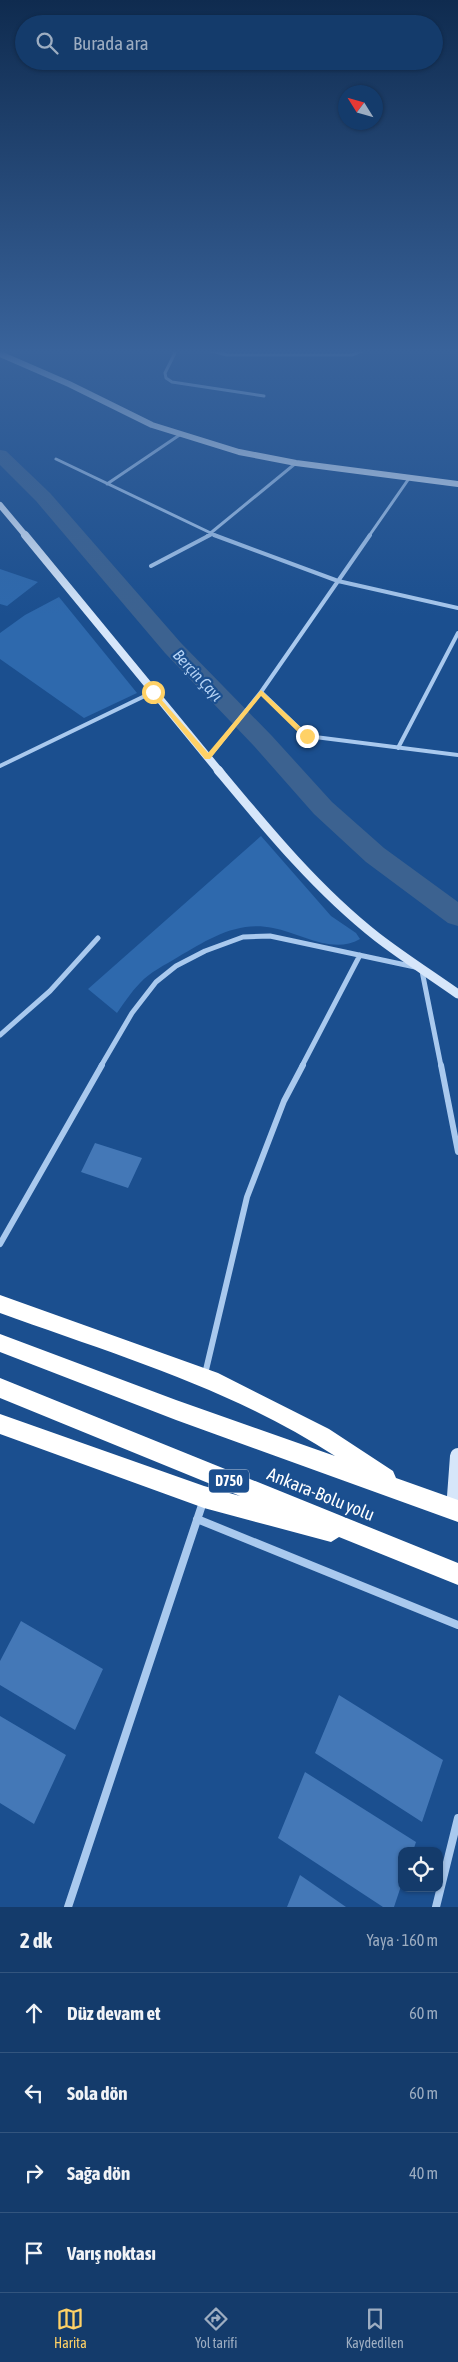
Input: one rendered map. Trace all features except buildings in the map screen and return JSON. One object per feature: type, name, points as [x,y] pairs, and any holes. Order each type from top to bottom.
[{"type":"highway","points":[[0,1304],[204,1377],[322,1436],[406,1491]]},
{"type":"highway","name":"Ankara-Bolu yolu","points":[[0,1342],[176,1410],[406,1491],[456,1511]]},
{"type":"highway","name":"Ankara-Bolu yolu","points":[[0,1388],[458,1574]]},
{"type":"highway","points":[[0,1424],[204,1498],[394,1548]]},
{"type":"street","points":[[107,484],[175,438]]},
{"type":"street","points":[[194,438],[239,452],[296,463],[458,484]]},
{"type":"street","points":[[56,459],[211,534],[338,582],[458,608]]},
{"type":"street","points":[[151,566],[211,534],[296,463]]},
{"type":"street","points":[[210,755],[261,692],[410,477]]},
{"type":"street","points":[[0,505],[40,551],[153,692],[210,755],[257,817],[320,886],[377,937],[458,994]]},
{"type":"street","points":[[398,748],[458,634]]},
{"type":"street","points":[[0,766],[153,692]]},
{"type":"street","points":[[261,692],[307,736],[458,755]]},
{"type":"street","points":[[0,1244],[132,1013],[156,982],[176,966],[243,937],[270,936],[422,969]]},
{"type":"street","points":[[0,1035],[50,991],[98,938]]},
{"type":"street","points":[[204,1377],[247,1197],[284,1101],[360,955]]},
{"type":"street","points":[[422,969],[458,1152]]},
{"type":"street","points":[[456,1511],[458,1456]]},
{"type":"street","points":[[68,1907],[204,1498]]},
{"type":"street","points":[[197,1519],[458,1625]]},
{"type":"street","points":[[436,1907],[458,1818]]},
{"type":"shaded area","points":[[0,569],[38,582],[7,606],[0,604]]},
{"type":"shaded area","points":[[59,597],[137,693],[84,718],[0,659],[0,633],[25,615]]},
{"type":"shaded area","points":[[261,836],[331,916],[356,933],[360,939],[339,945],[328,944],[260,926],[235,929],[211,938],[153,972],[137,986],[117,1013],[88,989]]},
{"type":"waterway","name":"Berçin Çayı","points":[[0,455],[43,497],[173,648],[263,741],[323,808],[375,855],[458,916]]},
{"type":"route","points":[[153,692],[208,758],[261,692],[307,736]]}]
